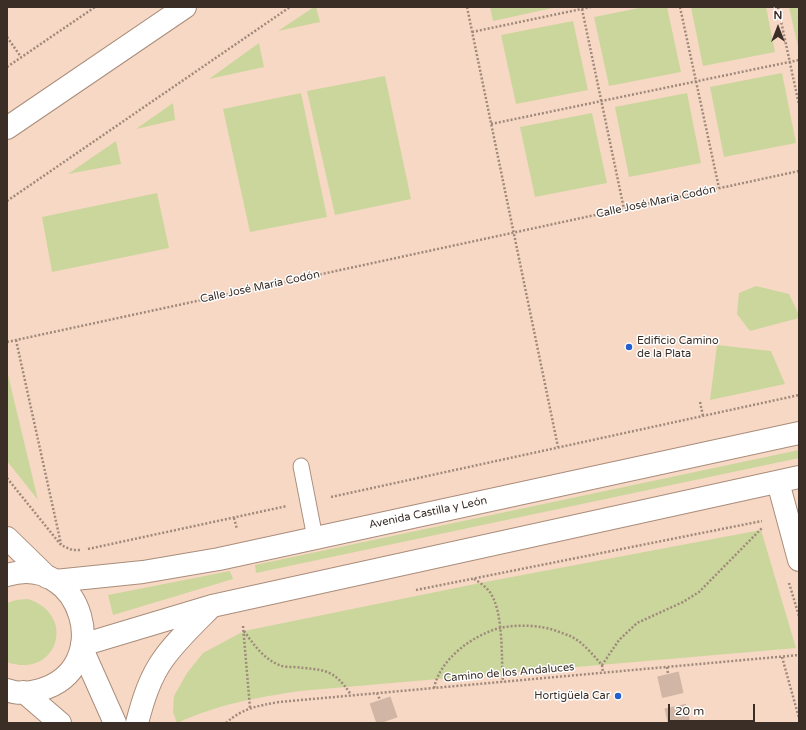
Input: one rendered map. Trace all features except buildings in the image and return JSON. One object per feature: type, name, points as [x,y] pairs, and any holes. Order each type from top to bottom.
[{"type":"street","points":[[7,128],[185,7]]},
{"type":"street","name":"Avenida Castilla y León","points":[[51,579],[143,572],[219,559],[799,433]]},
{"type":"street","points":[[82,647],[212,606],[799,477]]},
{"type":"street","points":[[778,482],[799,560]]},
{"type":"street","points":[[7,538],[51,579],[66,590],[79,609],[83,627],[82,647],[73,667],[56,683],[47,688],[16,691]]},
{"type":"street","points":[[7,575],[24,572],[51,579]]},
{"type":"street","points":[[137,723],[142,702],[164,658],[212,606]]},
{"type":"street","points":[[82,647],[115,723]]},
{"type":"street","points":[[16,691],[60,723]]},
{"type":"lane","points":[[301,466],[315,538]]},
{"type":"path","points":[[7,67],[95,7]]},
{"type":"path","points":[[7,201],[290,7]]},
{"type":"path","points":[[467,7],[558,447]]},
{"type":"path","points":[[472,32],[591,7]]},
{"type":"path","points":[[680,7],[719,188]]},
{"type":"path","points":[[778,7],[799,105]]},
{"type":"path","points":[[582,9],[624,209]]},
{"type":"path","points":[[7,37],[22,57]]},
{"type":"path","points":[[491,124],[799,60]]},
{"type":"path","name":"Calle José María Codón","points":[[7,342],[799,171]]},
{"type":"path","points":[[16,340],[61,545]]},
{"type":"path","points":[[7,478],[61,545],[72,550],[87,550],[799,395]]},
{"type":"path","points":[[700,402],[703,416]]},
{"type":"path","points":[[412,591],[786,516]]},
{"type":"path","points":[[602,665],[619,640],[637,623],[699,592],[761,530]]},
{"type":"path","points":[[474,578],[489,591],[497,610],[500,629],[503,682]]},
{"type":"path","points":[[236,628],[250,625]]},
{"type":"path","points":[[243,626],[248,699],[250,708]]},
{"type":"path","points":[[434,688],[436,679],[453,654],[474,639],[500,629],[517,626],[543,627],[572,637],[586,648],[602,665],[604,673]]},
{"type":"path","points":[[244,631],[261,654],[280,666],[317,668],[333,674],[346,686],[351,695]]},
{"type":"path","name":"Camino de los Andaluces","points":[[226,723],[238,713],[250,708],[279,702],[799,655]]},
{"type":"path","points":[[782,657],[799,718]]},
{"type":"path","points":[[667,667],[668,674]]},
{"type":"path","points":[[377,693],[380,700]]},
{"type":"green space","points":[[316,7],[320,22],[278,31]]},
{"type":"green space","points":[[490,7],[557,7],[493,21]]},
{"type":"green space","points":[[644,7],[667,7],[681,72],[609,86],[594,17]]},
{"type":"green space","points":[[691,7],[766,7],[775,52],[703,66]]},
{"type":"green space","points":[[789,7],[799,7],[798,47]]},
{"type":"green space","points":[[573,21],[588,90],[516,104],[501,35]]},
{"type":"green space","points":[[259,43],[264,67],[209,79]]},
{"type":"green space","points":[[782,73],[796,143],[724,157],[710,87]]},
{"type":"green space","points":[[385,76],[411,199],[335,215],[307,91]]},
{"type":"green space","points":[[301,93],[327,217],[250,232],[223,109]]},
{"type":"green space","points":[[687,93],[701,163],[629,177],[615,107]]},
{"type":"green space","points":[[173,103],[175,120],[136,129]]},
{"type":"green space","points":[[592,113],[607,183],[535,197],[520,127]]},
{"type":"green space","points":[[116,141],[121,164],[68,174]]},
{"type":"green space","points":[[157,193],[169,248],[52,272],[42,217]]},
{"type":"green space","points":[[756,286],[789,294],[799,318],[750,331],[737,314],[739,293]]},
{"type":"green space","points":[[717,345],[771,351],[785,384],[710,400]]},
{"type":"green space","points":[[8,375],[38,500],[7,461]]},
{"type":"green space","points":[[799,450],[799,458],[256,573],[255,565]]},
{"type":"green space","points":[[761,530],[796,648],[300,691],[237,702],[193,716],[177,723],[173,712],[174,696],[187,673],[203,653],[244,631],[480,583]]},
{"type":"green space","points":[[230,571],[233,579],[113,615],[108,595]]},
{"type":"green space","points":[[28,599],[44,607],[53,618],[57,631],[55,643],[49,654],[38,662],[24,665],[7,662],[7,603],[16,600]]},
{"type":"tunnel","points":[[668,674],[679,723]]},
{"type":"tunnel","points":[[380,700],[388,723]]},
{"type":"place","name":"Edificio Camino de la Plata","points":[[629,347]]},
{"type":"place","name":"Hortigüela Car","points":[[618,696]]}]
